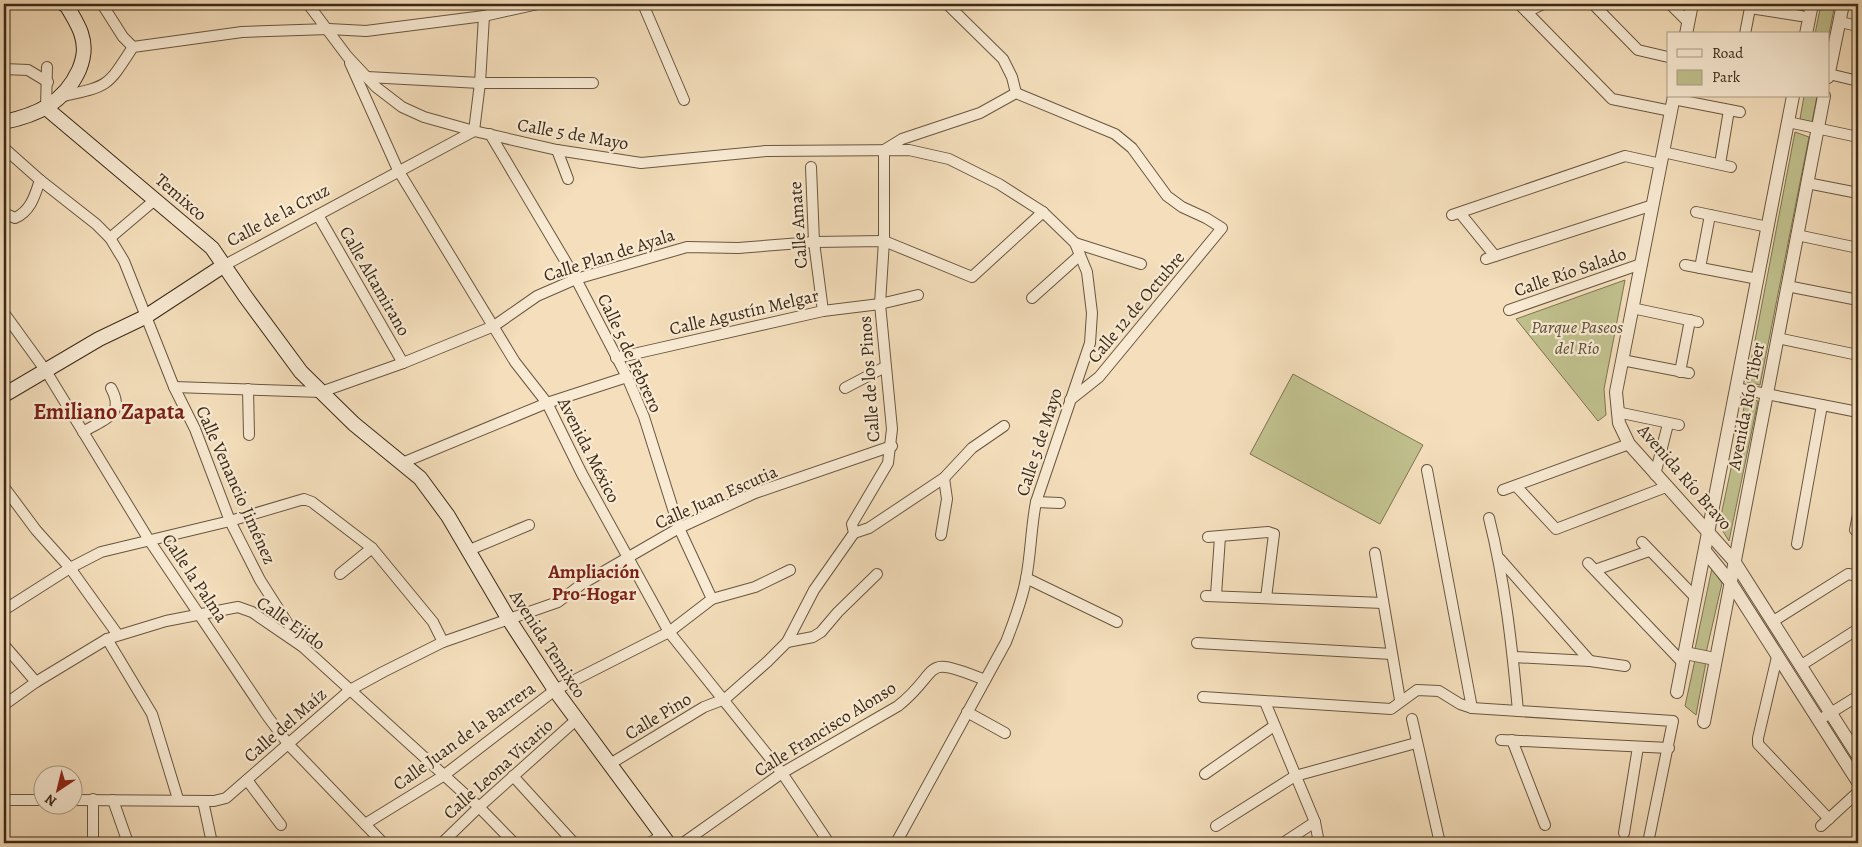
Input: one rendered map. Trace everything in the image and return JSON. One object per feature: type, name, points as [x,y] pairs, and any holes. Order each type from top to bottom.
[{"type":"main road","points":[[4,122],[29,117],[46,108],[63,96],[74,82],[85,58],[82,34],[67,6],[64,4]]},
{"type":"main road","name":"Temixco","points":[[46,108],[156,198],[212,248],[223,266],[301,372],[354,424],[402,462]]},
{"type":"main road","name":"Calle de la Cruz","points":[[4,395],[99,339],[145,317],[223,266]]},
{"type":"main road","name":"Avenida Temixco","points":[[402,462],[420,478],[433,495],[508,618],[555,690],[666,839]]},
{"type":"street","points":[[102,4],[123,37],[133,47]]},
{"type":"street","name":"Calle 5 de Mayo","points":[[308,4],[347,56],[367,77],[402,107],[424,117],[474,131],[557,150],[641,163],[766,151],[909,150],[949,159],[999,184],[1043,212],[1075,242],[1087,272],[1092,313],[1090,343],[1036,502],[1031,525],[1026,578],[1017,614],[1006,642],[896,843]]},
{"type":"street","points":[[63,96],[99,88],[112,80],[133,47],[242,32],[366,31],[484,16],[538,4]]},
{"type":"street","points":[[643,4],[684,100]]},
{"type":"street","points":[[947,4],[1003,59],[1012,78],[1016,93]]},
{"type":"street","points":[[1519,4],[1612,99],[1673,102],[1740,112]]},
{"type":"street","points":[[1527,12],[1543,4]]},
{"type":"street","points":[[1593,4],[1638,50],[1667,57]]},
{"type":"street","points":[[1670,4],[1687,28]]},
{"type":"street","points":[[1687,28],[1692,4]]},
{"type":"street","points":[[1806,32],[1812,4]]},
{"type":"street","points":[[1830,67],[1843,4]]},
{"type":"street","points":[[1745,32],[1750,8],[1801,16]]},
{"type":"street","points":[[474,131],[480,83],[484,16]]},
{"type":"street","points":[[1840,22],[1858,26]]},
{"type":"street","name":"Avenida México","points":[[347,56],[398,170],[515,362],[547,403],[582,474],[669,632],[725,699],[782,773],[829,843]]},
{"type":"street","points":[[46,108],[47,67]]},
{"type":"street","points":[[4,69],[28,70],[48,82]]},
{"type":"street","points":[[1830,76],[1858,81]]},
{"type":"street","points":[[367,77],[480,83],[593,83]]},
{"type":"street","name":"Calle 5 de Mayo","points":[[884,150],[902,139],[980,113],[1016,93]]},
{"type":"street","name":"Calle 12 de Octubre","points":[[1016,93],[1115,134],[1132,148],[1167,196],[1182,207],[1222,228],[1099,377],[1070,400]]},
{"type":"street","name":"Avenida Río Tiber","points":[[1677,692],[1793,98]]},
{"type":"street","name":"Avenida Río Tiber","points":[[1704,722],[1824,98]]},
{"type":"street","name":"Avenida Río Bravo","points":[[1673,102],[1616,392],[1619,423],[1629,444],[1734,561],[1800,666],[1858,782]]},
{"type":"street","points":[[1720,164],[1729,110]]},
{"type":"street","points":[[1788,122],[1858,137]]},
{"type":"street","name":"Calle de la Cruz","points":[[223,266],[398,170],[474,131]]},
{"type":"street","name":"Calle 5 de Febrero","points":[[490,134],[576,279],[627,377],[644,417],[679,528],[712,599]]},
{"type":"street","name":"Calle Venancio Jiménez","points":[[4,148],[40,180],[96,224],[110,238],[124,261],[174,386],[195,429],[230,521],[260,580],[303,647]]},
{"type":"street","points":[[557,150],[568,179]]},
{"type":"street","name":"Calle de los Pinos","points":[[725,699],[787,642],[814,590],[854,534],[852,524],[888,463],[892,446],[892,429],[880,304],[884,241],[884,150]]},
{"type":"street","points":[[1652,205],[1491,258],[1456,214],[1625,156],[1731,166]]},
{"type":"street","name":"Calle Amate","points":[[811,167],[814,242],[823,311]]},
{"type":"street","points":[[4,213],[15,218],[23,214],[32,203],[40,180]]},
{"type":"street","points":[[1807,183],[1858,193]]},
{"type":"street","points":[[110,238],[156,198]]},
{"type":"street","name":"Calle Plan de Ayala","points":[[174,386],[321,392],[403,363],[494,326],[537,296],[576,279],[687,248],[738,248],[814,242],[884,241],[972,277],[1043,212]]},
{"type":"street","points":[[1696,212],[1768,226]]},
{"type":"street","name":"Calle Altamirano","points":[[318,215],[403,363]]},
{"type":"street","points":[[1700,268],[1710,215]]},
{"type":"street","points":[[1797,235],[1858,248]]},
{"type":"street","points":[[1075,242],[1141,264]]},
{"type":"street","points":[[1032,298],[1080,255]]},
{"type":"street","name":"Calle Río Salado","points":[[1509,310],[1641,264]]},
{"type":"street","points":[[1685,265],[1758,279]]},
{"type":"street","points":[[1787,286],[1858,300]]},
{"type":"street","name":"Calle Agustín Melgar","points":[[616,358],[823,311],[880,304],[918,295]]},
{"type":"street","points":[[1622,360],[1684,373],[1694,321],[1632,308]]},
{"type":"street","name":"Calle la Palma","points":[[4,313],[46,371],[149,540],[289,745],[382,843]]},
{"type":"street","points":[[1777,338],[1858,355]]},
{"type":"street","points":[[845,388],[885,367]]},
{"type":"street","points":[[402,462],[547,403],[627,377]]},
{"type":"street","points":[[84,432],[112,414],[118,406],[118,400],[111,388]]},
{"type":"street","points":[[1736,388],[1858,412]]},
{"type":"street","points":[[248,389],[249,436]]},
{"type":"street","points":[[1797,544],[1822,405]]},
{"type":"street","points":[[1617,412],[1679,426]]},
{"type":"street","points":[[1655,474],[1668,424]]},
{"type":"street","points":[[854,534],[869,528],[944,478],[972,448],[1004,426]]},
{"type":"street","points":[[1503,490],[1629,444]]},
{"type":"street","name":"Calle Juan Escutia","points":[[508,618],[558,602],[582,584],[679,528],[755,493],[892,446]]},
{"type":"street","points":[[1427,470],[1472,708]]},
{"type":"street","points":[[941,535],[947,499],[944,478]]},
{"type":"street","points":[[1516,486],[1556,529],[1666,487]]},
{"type":"street","points":[[4,487],[36,530],[70,568],[118,635]]},
{"type":"street","points":[[4,610],[70,568],[101,552],[230,521],[304,500],[312,502],[372,548],[433,622],[444,642]]},
{"type":"street","points":[[1036,502],[1060,503]]},
{"type":"street","points":[[1489,518],[1499,558],[1514,657],[1518,711]]},
{"type":"street","points":[[467,551],[529,526]]},
{"type":"street","points":[[1208,537],[1268,532],[1274,534],[1266,598]]},
{"type":"street","points":[[1220,537],[1211,596],[1383,603]]},
{"type":"street","points":[[1642,542],[1695,597]]},
{"type":"street","points":[[340,574],[372,548]]},
{"type":"street","points":[[1649,551],[1591,566],[1684,658],[1715,659]]},
{"type":"street","name":"Avenida Río Bravo","points":[[1705,551],[1731,583],[1777,657],[1858,756]]},
{"type":"street","points":[[1375,553],[1400,700]]},
{"type":"street","points":[[1499,558],[1590,661]]},
{"type":"street","points":[[712,599],[755,587],[790,570]]},
{"type":"street","points":[[787,642],[813,636],[821,632],[838,612],[877,574]]},
{"type":"street","points":[[1772,622],[1848,574],[1858,576]]},
{"type":"street","points":[[1026,578],[1117,622]]},
{"type":"street","name":"Calle Juan de la Barrera","points":[[365,824],[443,776],[555,690],[669,632],[712,599]]},
{"type":"street","name":"Calle Ejido","points":[[4,705],[36,682],[107,639],[166,622],[225,608],[238,607],[252,612],[303,647],[479,807],[514,843]]},
{"type":"street","name":"Calle del Maíz","points":[[82,800],[178,799],[203,801],[226,798],[350,690],[444,642],[508,618]]},
{"type":"street","points":[[1800,666],[1858,629]]},
{"type":"street","points":[[107,639],[152,714],[178,799]]},
{"type":"street","points":[[1197,643],[1392,654]]},
{"type":"street","points":[[4,644],[36,682]]},
{"type":"street","points":[[1514,657],[1590,661],[1625,666]]},
{"type":"street","points":[[1777,657],[1758,744],[1829,819]]},
{"type":"street","name":"Calle Francisco Alonso","points":[[683,843],[782,773],[898,706],[930,670],[940,665],[952,666],[985,680]]},
{"type":"street","points":[[1203,697],[1391,709],[1400,700],[1417,690],[1439,691],[1460,704],[1472,708],[1673,721],[1669,748],[1648,843]]},
{"type":"street","points":[[1825,717],[1858,696]]},
{"type":"street","name":"Calle Pino","points":[[610,764],[704,707],[725,699]]},
{"type":"street","points":[[1265,702],[1315,822],[1320,843]]},
{"type":"street","points":[[967,712],[1005,733]]},
{"type":"street","points":[[1412,718],[1416,743],[1439,839]]},
{"type":"street","name":"Calle Leona Vicario","points":[[442,843],[479,807],[576,720]]},
{"type":"street","points":[[1205,774],[1274,726]]},
{"type":"street","points":[[1501,740],[1669,748]]},
{"type":"street","points":[[1512,740],[1545,825]]},
{"type":"street","points":[[1216,826],[1295,776],[1416,743]]},
{"type":"street","points":[[1624,833],[1638,747]]},
{"type":"street","points":[[513,776],[574,843]]},
{"type":"street","points":[[247,780],[281,825]]},
{"type":"street","points":[[1821,826],[1858,792]]},
{"type":"street","points":[[92,799],[93,843]]},
{"type":"street","points":[[4,800],[32,800]]},
{"type":"street","points":[[113,800],[128,843]]},
{"type":"street","points":[[203,801],[212,843]]},
{"type":"street","points":[[1283,843],[1315,822]]},
{"type":"street","points":[[649,843],[666,839]]},
{"type":"green space","points":[[1821,4],[1835,4],[1829,32],[1815,32]]},
{"type":"green space","points":[[1804,98],[1817,98],[1812,122],[1800,119]]},
{"type":"green space","points":[[1795,132],[1809,137],[1760,385],[1747,382]]},
{"type":"green space","name":"Parque Paseos del Río","points":[[1625,280],[1604,389],[1606,415],[1598,421],[1516,319]]},
{"type":"green space","points":[[1293,374],[1423,445],[1380,524],[1250,454]]},
{"type":"green space","points":[[1746,398],[1758,401],[1729,541],[1719,525]]},
{"type":"green space","points":[[1712,568],[1722,583],[1706,653],[1695,649]]},
{"type":"green space","points":[[1695,660],[1706,662],[1696,715],[1685,706]]},
{"type":"district","name":"Emiliano Zapata","points":[[109,411]]},
{"type":"district","name":"Ampliación Pro-Hogar","points":[[594,582]]}]
